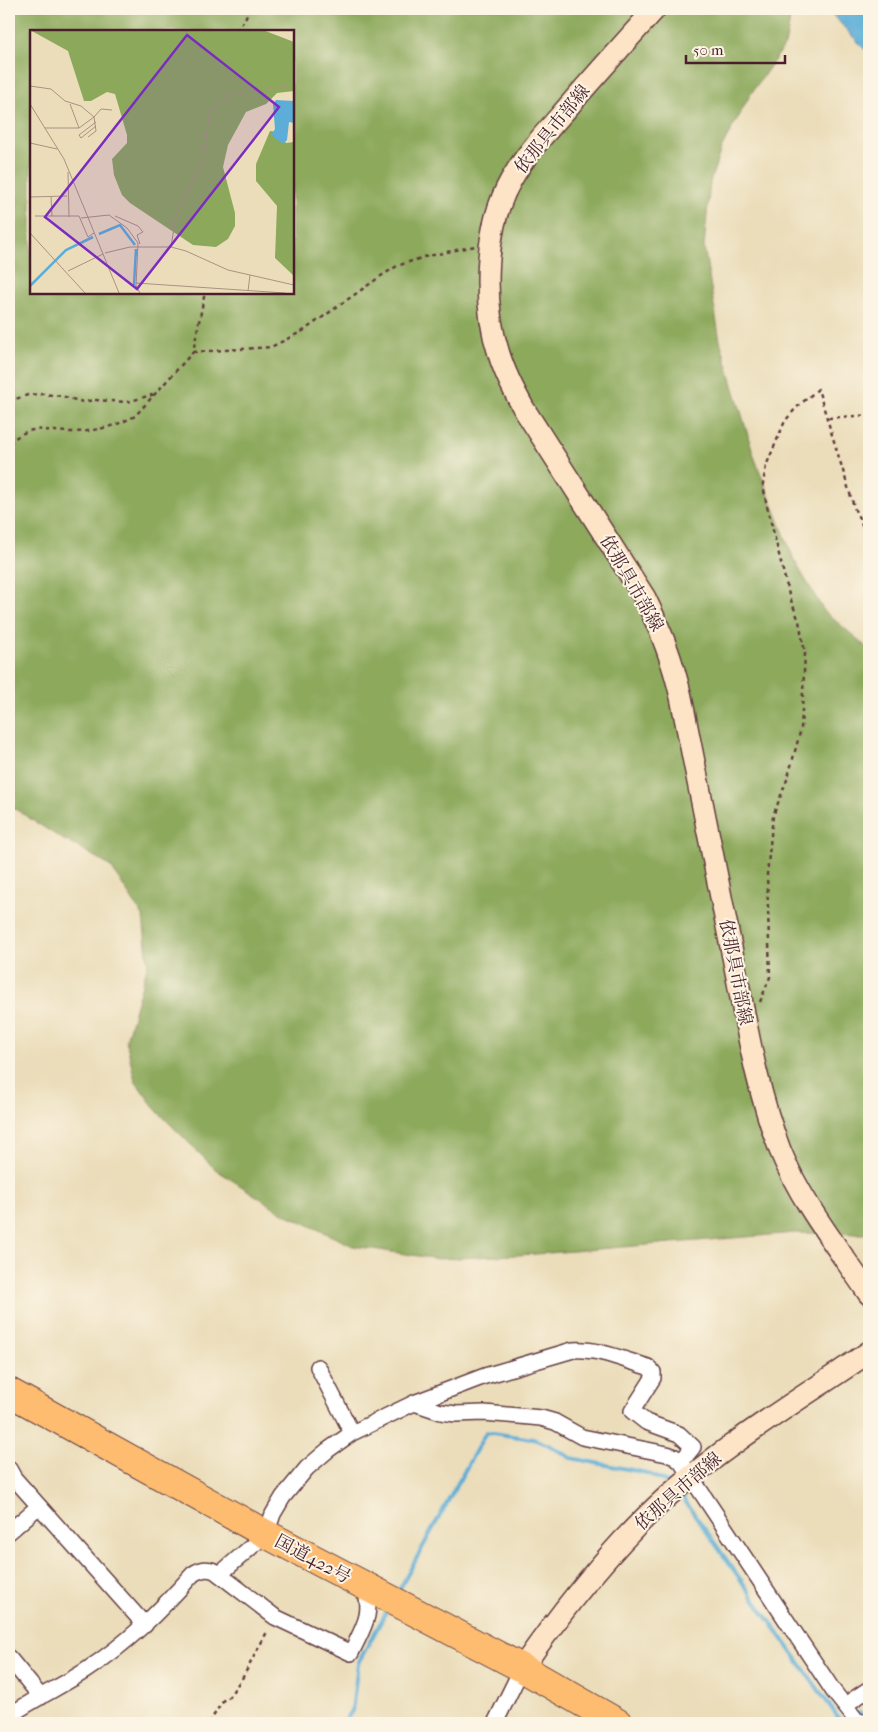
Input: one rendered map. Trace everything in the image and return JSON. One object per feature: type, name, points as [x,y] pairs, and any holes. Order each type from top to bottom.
[{"type":"highway","name":"国道422号","points":[[9,1392],[266,1534],[522,1668],[618,1723]]},
{"type":"main road","name":"依那具市部線","points":[[655,9],[529,151],[510,182],[496,217],[490,246],[488,284],[490,320],[498,353],[510,383],[524,409],[645,598],[660,628],[681,696],[767,1112],[796,1183],[869,1294]]},
{"type":"main road","name":"依那具市部線","points":[[522,1668],[556,1620],[613,1550],[670,1494],[686,1470],[722,1453],[869,1352]]},
{"type":"street","points":[[220,1574],[266,1534],[273,1514],[295,1481],[307,1468],[352,1433],[414,1403],[485,1376],[573,1350],[584,1349],[594,1351],[648,1367],[653,1372],[653,1378],[632,1411],[646,1422],[678,1434],[693,1447],[686,1470]]},
{"type":"street","points":[[318,1367],[352,1433]]},
{"type":"street","points":[[414,1403],[441,1412],[456,1414],[484,1413],[541,1418],[554,1422],[582,1436],[675,1456],[834,1692],[857,1721],[869,1723]]},
{"type":"street","points":[[9,1469],[14,1478],[146,1625]]},
{"type":"street","points":[[9,1532],[40,1506]]},
{"type":"street","points":[[9,1716],[105,1657],[146,1625],[193,1574],[200,1570],[208,1569],[220,1574],[275,1617],[351,1653],[366,1622],[369,1608],[368,1597],[383,1595]]},
{"type":"street","points":[[9,1658],[41,1697]]},
{"type":"street","points":[[495,1723],[522,1668]]},
{"type":"street","points":[[844,1705],[869,1688]]},
{"type":"path","points":[[237,30],[245,19],[249,9]]},
{"type":"path","points":[[193,352],[271,347],[304,331],[397,266],[424,256],[476,246],[490,246]]},
{"type":"path","points":[[9,443],[26,430],[72,432],[124,423],[136,416],[193,352],[205,294]]},
{"type":"path","points":[[759,1004],[770,977],[767,874],[773,816],[788,777],[801,729],[804,653],[799,621],[789,596],[766,502],[764,484],[766,466],[785,421],[796,408],[818,389],[855,510],[869,539]]},
{"type":"path","points":[[9,401],[28,395],[43,394],[61,396],[83,402],[94,400],[127,402],[156,393]]},
{"type":"path","points":[[828,418],[869,415]]},
{"type":"path","points":[[209,1723],[224,1699],[228,1698],[243,1677],[275,1617]]},
{"type":"green space","points":[[9,9],[792,9],[785,45],[750,95],[721,149],[710,182],[704,247],[720,341],[755,459],[794,560],[824,611],[869,649],[869,1234],[795,1233],[536,1254],[438,1259],[353,1246],[281,1212],[215,1169],[157,1111],[135,1081],[126,1040],[148,964],[143,916],[111,867],[62,839],[9,805]]},
{"type":"water","points":[[830,9],[869,9],[869,54],[829,11]]},
{"type":"waterway","points":[[398,1592],[486,1432],[533,1439],[549,1445],[571,1458],[647,1473],[670,1484]]},
{"type":"waterway","points":[[680,1494],[842,1723]]},
{"type":"waterway","points":[[343,1723],[352,1711],[358,1663],[388,1609]]},
{"type":"waterway","points":[[858,1713],[869,1715]]}]
